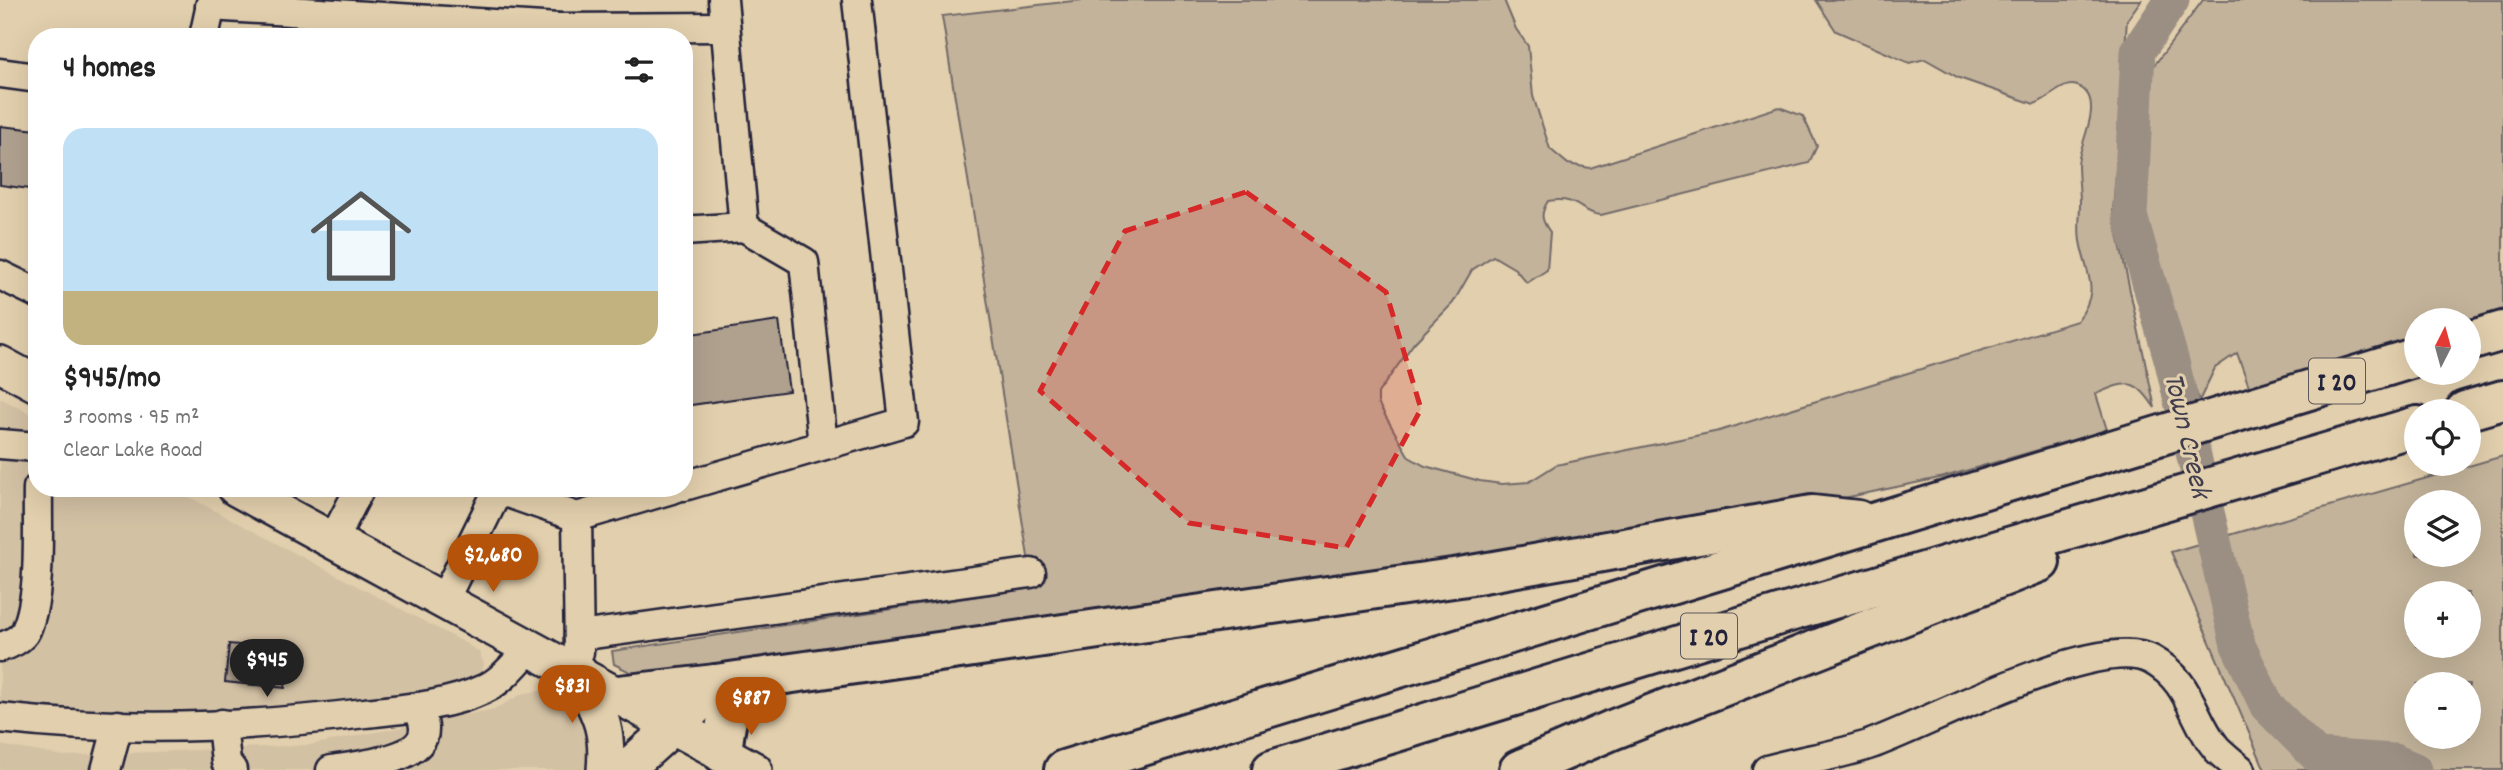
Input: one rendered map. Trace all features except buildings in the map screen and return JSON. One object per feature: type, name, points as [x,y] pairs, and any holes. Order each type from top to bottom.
[{"type":"highway","points":[[2482,337],[2503,331]]},
{"type":"highway","name":"I 20","points":[[1065,770],[2404,361]]},
{"type":"highway","points":[[2481,406],[2503,400]]},
{"type":"highway","name":"I 20","points":[[1272,770],[1766,619],[2135,512],[2404,430]]},
{"type":"highway","points":[[1519,770],[1612,730],[2058,556],[2135,512]]},
{"type":"highway","points":[[619,695],[716,684],[1460,577],[1812,515],[1877,523]]},
{"type":"highway","points":[[738,762],[727,715],[736,696],[758,678]]},
{"type":"highway","points":[[674,726],[716,684]]},
{"type":"main road","points":[[0,364],[28,373]]},
{"type":"main road","points":[[253,497],[738,762]]},
{"type":"main road","points":[[579,673],[608,739],[605,770]]},
{"type":"main road","points":[[625,770],[674,726]]},
{"type":"street","points":[[693,483],[904,422],[857,0]]},
{"type":"street","points":[[206,28],[211,3],[510,28]]},
{"type":"street","points":[[593,28],[724,13],[744,227]]},
{"type":"street","points":[[0,73],[28,77]]},
{"type":"street","points":[[693,230],[744,227],[804,262],[823,445]]},
{"type":"street","points":[[0,275],[28,289]]},
{"type":"street","points":[[0,444],[28,446]]},
{"type":"street","points":[[0,647],[10,645],[26,632],[36,578],[38,497]]},
{"type":"street","points":[[333,540],[355,497]]},
{"type":"street","points":[[444,600],[491,497]]},
{"type":"street","points":[[518,497],[576,517],[644,497]]},
{"type":"street","points":[[576,517],[579,673]]},
{"type":"street","points":[[579,636],[1031,573]]},
{"type":"street","points":[[0,718],[68,726],[282,723],[418,707],[484,689],[502,677],[531,647]]},
{"type":"street","points":[[1785,768],[1848,760],[2014,681],[2114,654],[2150,658],[2178,678],[2216,748],[2241,770]]},
{"type":"street","points":[[331,770],[392,760],[419,743],[425,730],[418,707]]},
{"type":"street","points":[[222,724],[226,762],[232,770]]},
{"type":"street","points":[[106,770],[118,726]]},
{"type":"highlighted area","points":[[1246,192],[1386,292],[1421,409],[1346,548],[1189,523],[1040,391],[1125,231]]},
{"type":"shaded area","points":[[1082,0],[1504,0],[1516,29],[1528,46],[1533,96],[1550,149],[1568,164],[1590,168],[1779,107],[1803,116],[1817,146],[1809,163],[1601,215],[1593,214],[1567,201],[1548,201],[1543,217],[1550,232],[1547,270],[1527,283],[1515,269],[1493,256],[1472,270],[1453,303],[1414,343],[1378,393],[1378,403],[1409,457],[1425,466],[1502,484],[1529,482],[1556,465],[1719,431],[2077,321],[2085,310],[2091,291],[2079,232],[2078,165],[2091,108],[2086,92],[2073,85],[2066,86],[2034,104],[1959,78],[1925,59],[1909,63],[1836,31],[1816,0],[2141,0],[2127,20],[2113,211],[2155,408],[2142,391],[2130,384],[2123,384],[2096,394],[2107,430],[1944,477],[1820,503],[1434,566],[638,676],[614,664],[612,651],[1033,588],[942,16]]},
{"type":"shaded area","points":[[2203,0],[2503,0],[2503,309],[2482,316],[2482,308],[2404,308],[2404,341],[2250,389],[2237,353],[2215,368],[2199,401],[2140,214],[2150,71]]},
{"type":"shaded area","points":[[0,398],[28,412],[28,497],[189,497],[467,644],[479,652],[484,664],[481,676],[468,684],[214,720],[0,712]]},
{"type":"shaded area","points":[[2503,456],[2503,770],[2265,770],[2171,552],[2434,476],[2481,476],[2481,462]]},
{"type":"shaded area","points":[[548,690],[567,696],[588,724],[589,762],[584,770],[0,770],[0,745],[63,756],[310,745],[495,709],[524,693]]},
{"type":"waterway","name":"Town Creek","points":[[2172,0],[2138,51],[2130,216],[2172,362],[2238,645],[2267,706],[2317,756],[2394,761],[2415,770]]}]
